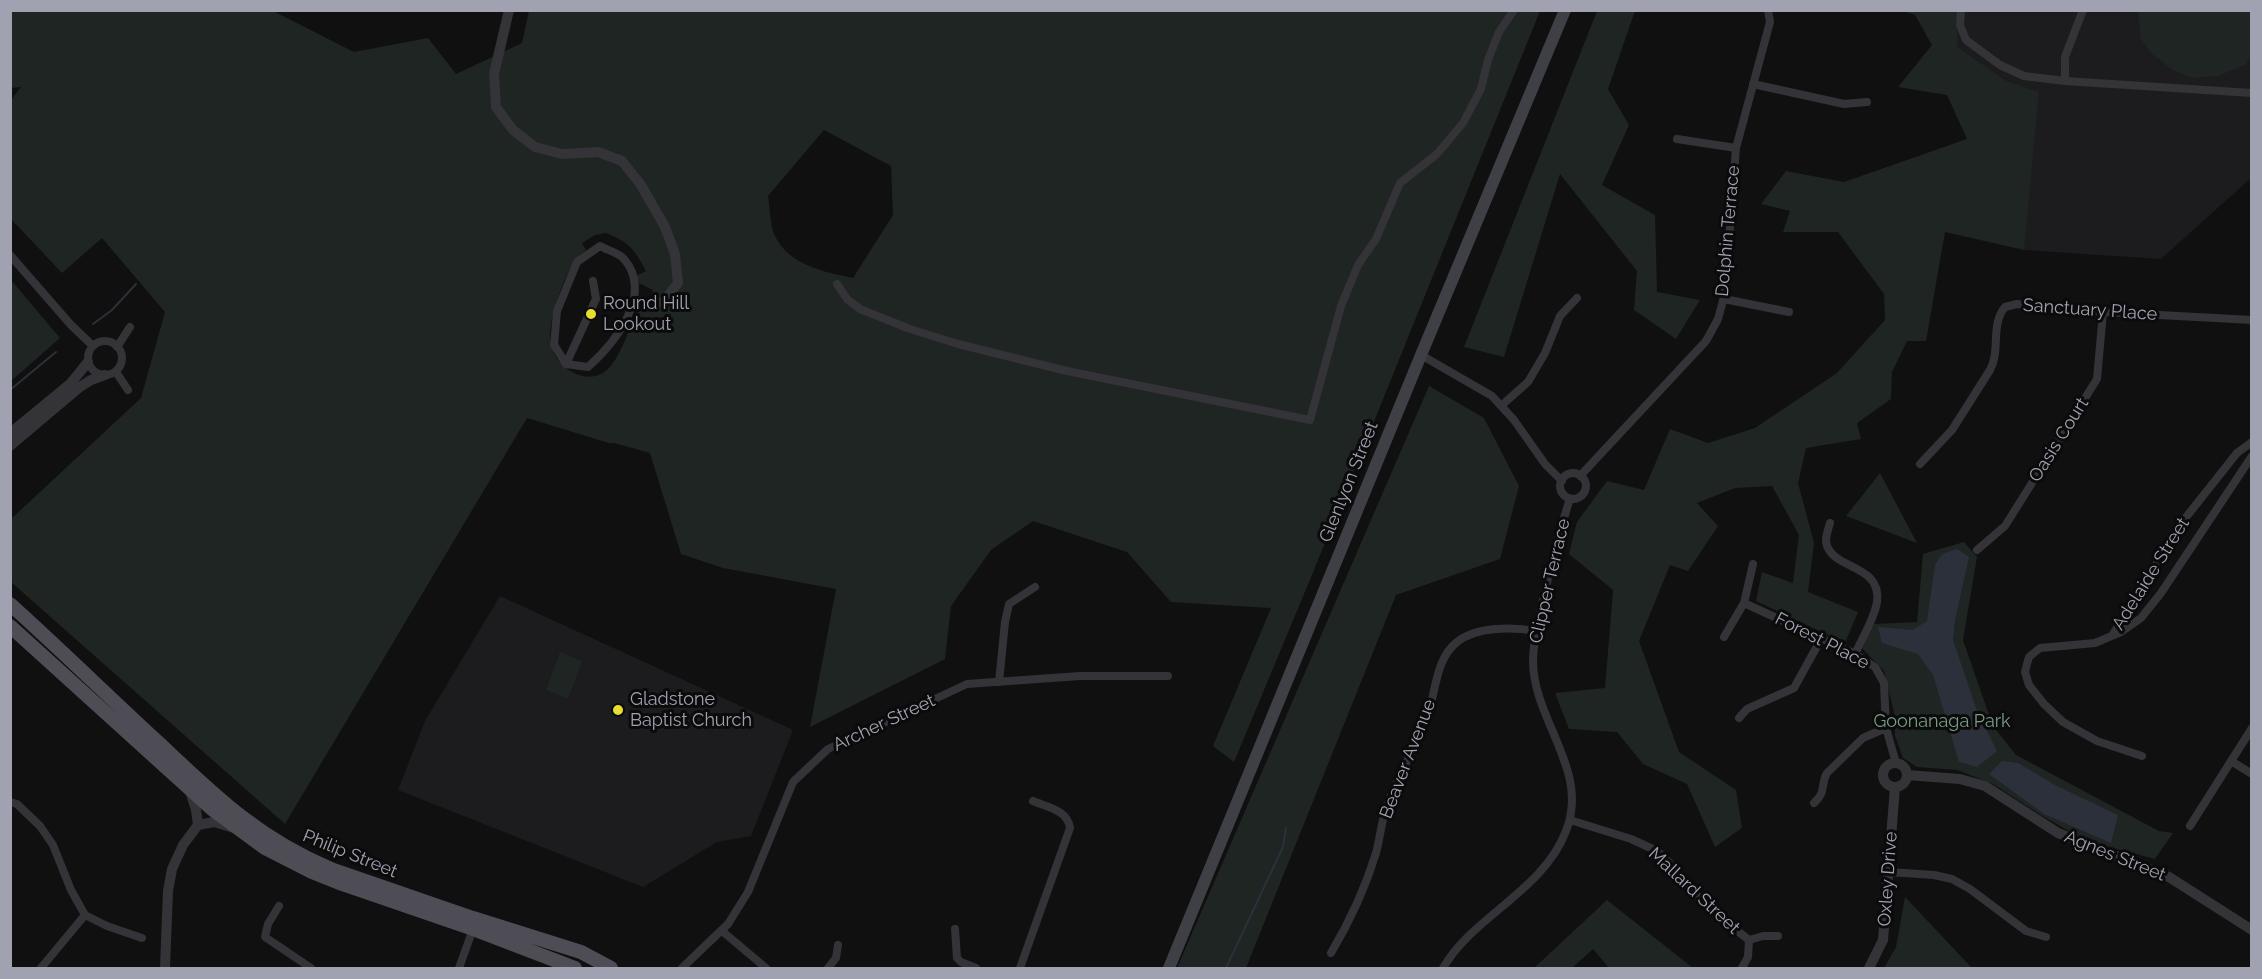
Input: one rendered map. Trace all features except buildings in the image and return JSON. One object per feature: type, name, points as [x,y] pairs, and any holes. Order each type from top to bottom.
[{"type":"main road","name":"Glenlyon Street","points":[[1169,969],[1565,10]]},
{"type":"main road","name":"Philip Street","points":[[10,604],[219,799],[264,834],[313,862],[473,918],[581,952],[611,969]]},
{"type":"main road","name":"Philip Street","points":[[10,626],[189,788],[237,829],[265,848],[312,872],[473,929],[575,969]]},
{"type":"street","points":[[509,10],[494,74],[496,107],[513,130],[535,147],[562,154],[598,152],[622,161],[641,185],[665,227],[675,254],[678,283],[663,302],[649,304],[634,300]]},
{"type":"street","points":[[837,284],[847,299],[860,309],[910,329],[958,344],[1067,371],[1310,420],[1341,306],[1358,265],[1376,239],[1400,183],[1437,154],[1463,123],[1481,89],[1488,60],[1499,32],[1514,10]]},
{"type":"street","name":"Dolphin Terrace","points":[[1580,476],[1706,341],[1718,319],[1724,299],[1736,147],[1770,22],[1768,10]]},
{"type":"street","points":[[1961,10],[1960,25],[1966,40],[2000,65],[2024,76],[2065,81],[2252,93]]},
{"type":"street","points":[[2065,81],[2065,57],[2082,10]]},
{"type":"street","points":[[1753,84],[1844,104],[1868,102]]},
{"type":"street","points":[[1677,139],[1736,147]]},
{"type":"street","points":[[600,246],[624,258],[636,282],[634,300],[628,317],[606,351],[588,367],[566,364],[554,345],[557,311],[577,262],[600,246]]},
{"type":"street","points":[[10,255],[71,325],[93,346]]},
{"type":"street","points":[[566,364],[596,299],[593,281]]},
{"type":"street","points":[[1502,405],[1528,382],[1545,353],[1560,316],[1577,298]]},
{"type":"street","points":[[1724,299],[1789,312]]},
{"type":"street","name":"Sanctuary Place","points":[[1920,464],[1952,430],[1990,370],[1995,356],[1998,320],[2005,307],[2017,304],[2103,312],[2252,320]]},
{"type":"street","name":"Oasis Court","points":[[1977,550],[2005,526],[2097,378],[2103,312]]},
{"type":"street","points":[[117,347],[130,327]]},
{"type":"street","points":[[10,446],[80,387],[91,380],[110,374],[121,363],[122,357],[117,347],[108,342],[98,343],[93,346],[88,356],[88,362],[94,372],[110,374],[128,390]]},
{"type":"street","points":[[1421,355],[1492,396],[1502,405],[1545,464],[1562,480]]},
{"type":"street","points":[[10,433],[71,383],[88,362]]},
{"type":"street","name":"Adelaide Street","points":[[2111,636],[2182,521],[2248,443]]},
{"type":"street","name":"Adelaide Street","points":[[2111,636],[2133,624],[2149,610],[2252,456]]},
{"type":"street","points":[[1572,473],[1580,476],[1586,483],[1585,491],[1579,497],[1570,498],[1561,489],[1562,480],[1572,473]]},
{"type":"street","name":"Clipper Terrace","points":[[1443,969],[1463,943],[1544,868],[1559,847],[1570,820],[1573,807],[1571,781],[1562,752],[1545,716],[1534,675],[1533,660],[1536,631],[1555,545],[1570,498]]},
{"type":"street","points":[[1830,523],[1826,538],[1827,547],[1831,553],[1866,574],[1877,596],[1874,611],[1855,654]]},
{"type":"street","points":[[1724,637],[1744,603],[1753,564]]},
{"type":"street","points":[[999,682],[1009,604],[1035,587]]},
{"type":"street","name":"Forest Place","points":[[1744,603],[1869,662],[1881,675],[1885,692],[1886,728],[1896,763]]},
{"type":"street","name":"Beaver Avenue","points":[[1331,953],[1351,919],[1366,885],[1377,850],[1385,810],[1426,718],[1439,669],[1447,655],[1456,642],[1472,633],[1516,627],[1536,631]]},
{"type":"street","points":[[2111,636],[2085,644],[2040,648],[2030,657],[2025,672],[2026,679],[2034,693],[2063,722],[2097,741],[2142,756]]},
{"type":"street","points":[[1739,718],[1748,710],[1794,688],[1821,639]]},
{"type":"street","name":"Archer Street","points":[[682,969],[722,931],[747,892],[793,782],[828,749],[967,684],[1080,676],[1168,676]]},
{"type":"street","points":[[1814,803],[1823,793],[1824,777],[1827,773],[1863,738],[1886,728]]},
{"type":"street","points":[[2190,826],[2252,728]]},
{"type":"street","points":[[2231,761],[2252,774]]},
{"type":"street","points":[[1896,763],[1904,767],[1907,775],[1903,784],[1894,787],[1886,783],[1883,774],[1887,766],[1896,763]]},
{"type":"street","name":"Agnes Street","points":[[1907,775],[1960,779],[1985,786],[2058,833],[2169,877],[2252,930]]},
{"type":"street","name":"Oxley Drive","points":[[1869,969],[1883,940],[1894,787]]},
{"type":"street","points":[[189,788],[198,825]]},
{"type":"street","points":[[10,801],[17,804],[40,826],[53,845],[71,890],[85,915],[107,927],[142,938]]},
{"type":"street","points":[[1020,969],[1070,828],[1064,814],[1033,801]]},
{"type":"street","name":"Mallard Street","points":[[1570,820],[1631,839],[1657,852],[1707,907],[1749,940]]},
{"type":"street","points":[[165,969],[168,891],[172,869],[183,845],[198,825],[214,822],[237,829]]},
{"type":"street","points":[[1889,872],[1934,875],[1952,879],[1971,889],[2026,932],[2046,937]]},
{"type":"street","points":[[279,906],[268,924],[265,937],[311,969]]},
{"type":"street","points":[[41,969],[85,915]]},
{"type":"street","points":[[955,928],[957,958],[976,969]]},
{"type":"street","points":[[459,969],[473,929]]},
{"type":"street","points":[[722,931],[765,969]]},
{"type":"street","name":"Mallard Street","points":[[1749,940],[1763,936],[1778,936]]},
{"type":"street","name":"Mallard Street","points":[[1742,969],[1748,957],[1749,940]]},
{"type":"street","points":[[828,969],[836,958],[838,945]]},
{"type":"shaded area","points":[[1948,11],[2251,11],[2251,178],[2161,259],[2024,250],[1946,42]]},
{"type":"shaded area","points":[[1957,549],[1969,557],[1955,620],[1953,640],[1977,711],[1997,751],[1977,767],[1959,762],[1933,675],[1918,654],[1882,643],[1878,627],[1912,630],[1927,621],[1935,565],[1942,554]]},
{"type":"shaded area","points":[[500,596],[793,730],[751,836],[717,842],[643,887],[398,790],[425,721]]},
{"type":"shaded area","points":[[2002,761],[2018,763],[2055,785],[2118,815],[2111,843],[2044,814],[1989,774]]},
{"type":"green space","points":[[11,11],[273,11],[354,52],[428,38],[456,74],[522,43],[529,11],[1540,11],[1234,762],[1213,746],[1271,608],[1171,602],[1127,552],[1033,521],[991,550],[951,606],[945,659],[810,727],[836,589],[723,568],[681,554],[650,453],[527,418],[285,824],[11,582],[11,519],[141,398],[165,312],[102,238],[62,273],[11,219],[11,100],[21,87],[11,88]],"holes":[[[824,130],[891,166],[893,215],[853,278],[830,273],[797,260],[780,244],[772,225],[768,196]],[[606,233],[626,243],[635,252],[646,271],[636,276],[639,283],[653,290],[649,308],[639,311],[635,316],[612,364],[599,375],[590,377],[570,371],[562,365],[551,347],[550,337],[557,301],[567,274],[586,250],[582,243],[595,235]]]},
{"type":"green space","points":[[1597,11],[1635,11],[1608,89],[1629,125],[1602,185],[1655,215],[1657,292],[1700,300],[1676,339],[1634,310],[1637,271],[1560,174],[1504,357],[1464,347]]},
{"type":"green space","points":[[1903,11],[1959,11],[1957,47],[2006,81],[2039,92],[2024,250],[1945,232],[1926,341],[1907,341],[1892,372],[1891,399],[1857,423],[1861,439],[1806,448],[1798,483],[1814,543],[1808,592],[1858,612],[1845,643],[1756,601],[1762,572],[1793,583],[1799,535],[1772,486],[1735,488],[1697,503],[1718,526],[1688,571],[1670,565],[1639,641],[1679,752],[1736,790],[1742,828],[1715,847],[1687,784],[1643,764],[1617,732],[1569,729],[1555,693],[1605,688],[1613,590],[1569,554],[1577,522],[1607,481],[1644,490],[1670,429],[1708,443],[1755,428],[1837,373],[1885,320],[1884,294],[1838,232],[1783,232],[1790,211],[1761,204],[1786,171],[1844,182],[1967,139],[1947,95],[1898,87],[1932,45],[1915,15]]},
{"type":"green space","points":[[2138,11],[2251,11],[2251,56],[2245,65],[2218,76],[2192,78],[2173,70],[2152,54],[2141,39]]},
{"type":"green space","points":[[11,280],[60,338],[10,381]]},
{"type":"green space","points":[[1429,386],[1484,418],[1519,486],[1500,559],[1396,595],[1246,968],[1177,968]]},
{"type":"green space","points":[[1880,473],[1917,543],[1846,516]]},
{"type":"green space","name":"Goonanaga Park","points":[[1964,542],[1977,557],[1963,640],[1993,726],[2016,755],[2159,831],[2173,833],[2155,859],[2080,837],[1993,784],[1957,770],[1917,767],[1903,758],[1895,736],[1895,717],[1884,671],[1862,648],[1874,624],[1917,622],[1923,554]]},
{"type":"green space","points":[[560,652],[582,661],[568,699],[546,690]]},
{"type":"green space","points":[[1905,897],[1972,968],[1884,968],[1896,947]]},
{"type":"green space","points":[[1607,900],[1693,968],[1609,968],[1593,949],[1572,968],[1534,968]]},
{"type":"waterway","points":[[93,324],[112,310],[136,284]]},
{"type":"waterway","points":[[10,390],[56,352]]},
{"type":"waterway","points":[[1226,968],[1283,847],[1286,828]]},
{"type":"place","name":"Round Hill Lookout","points":[[591,314]]},
{"type":"place","name":"Gladstone Baptist Church","points":[[618,710]]}]
